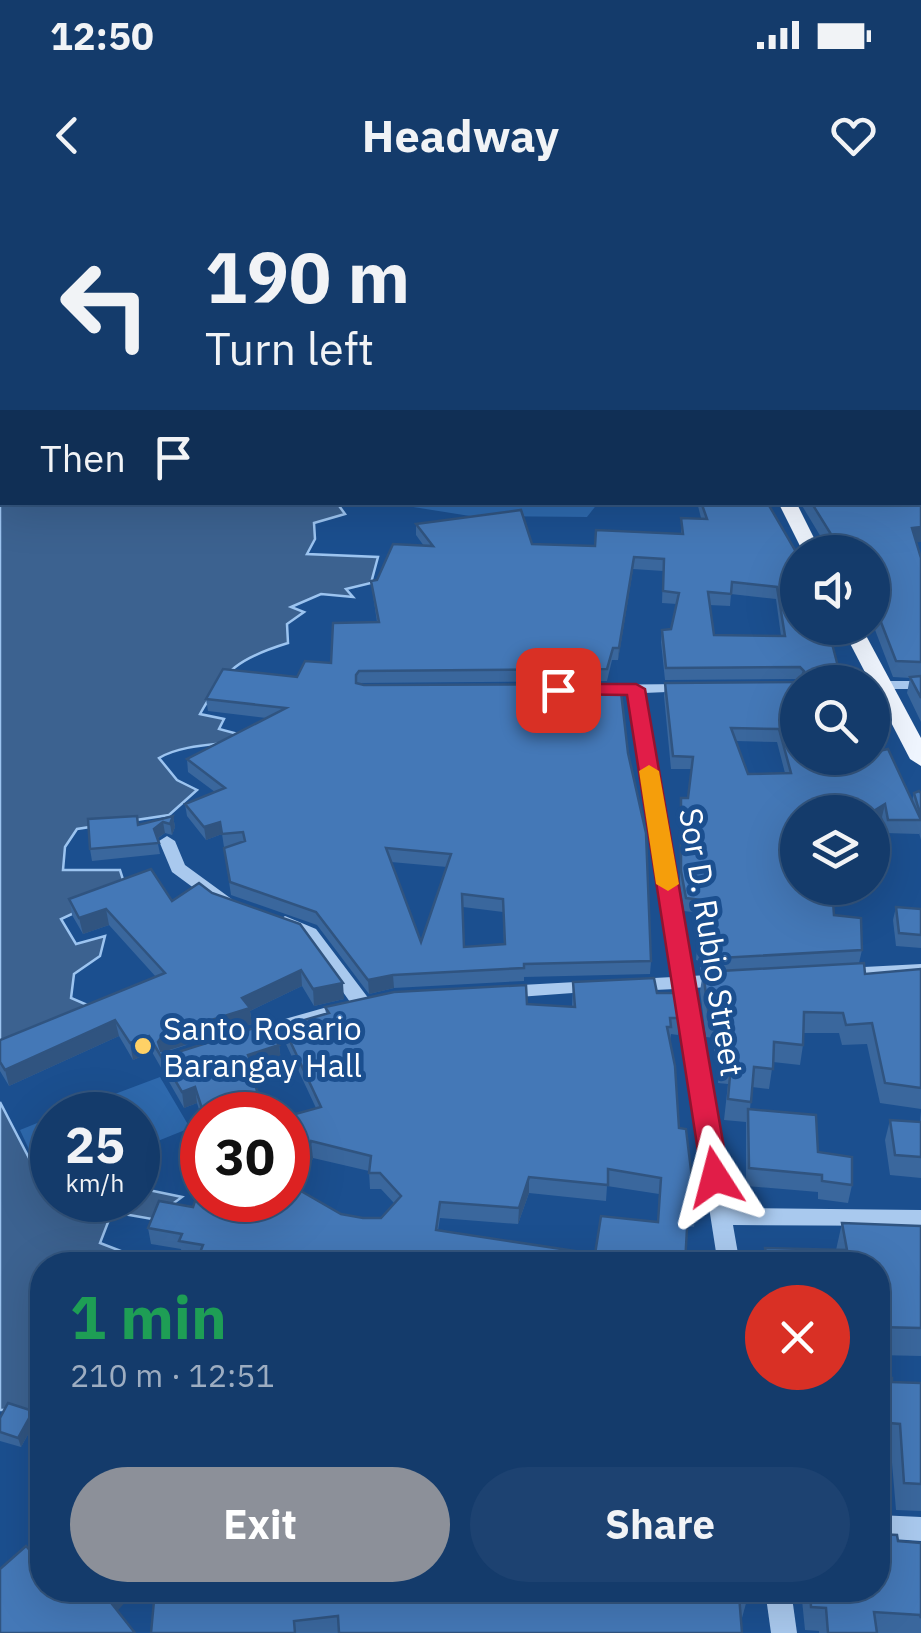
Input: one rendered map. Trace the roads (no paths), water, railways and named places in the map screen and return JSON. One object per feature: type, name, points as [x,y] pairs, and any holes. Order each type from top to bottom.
[{"type":"main road","points":[[789,505],[804,535]]},
{"type":"main road","points":[[890,706],[921,759]]},
{"type":"street","points":[[890,685],[921,685]]},
{"type":"street","points":[[558,690],[708,688]]},
{"type":"street","name":"Sor D. Rubio Street","points":[[636,689],[727,1252]]},
{"type":"street","points":[[167,841],[178,868],[220,901],[310,933],[370,1003],[230,1042]]},
{"type":"street","points":[[822,975],[921,970]]},
{"type":"street","points":[[490,993],[743,979]]},
{"type":"street","points":[[722,1216],[921,1218]]},
{"type":"street","points":[[890,1528],[921,1529]]},
{"type":"street","points":[[780,1602],[784,1633]]},
{"type":"place","name":"Santo Rosario Barangay Hall","points":[[143,1046]]}]
